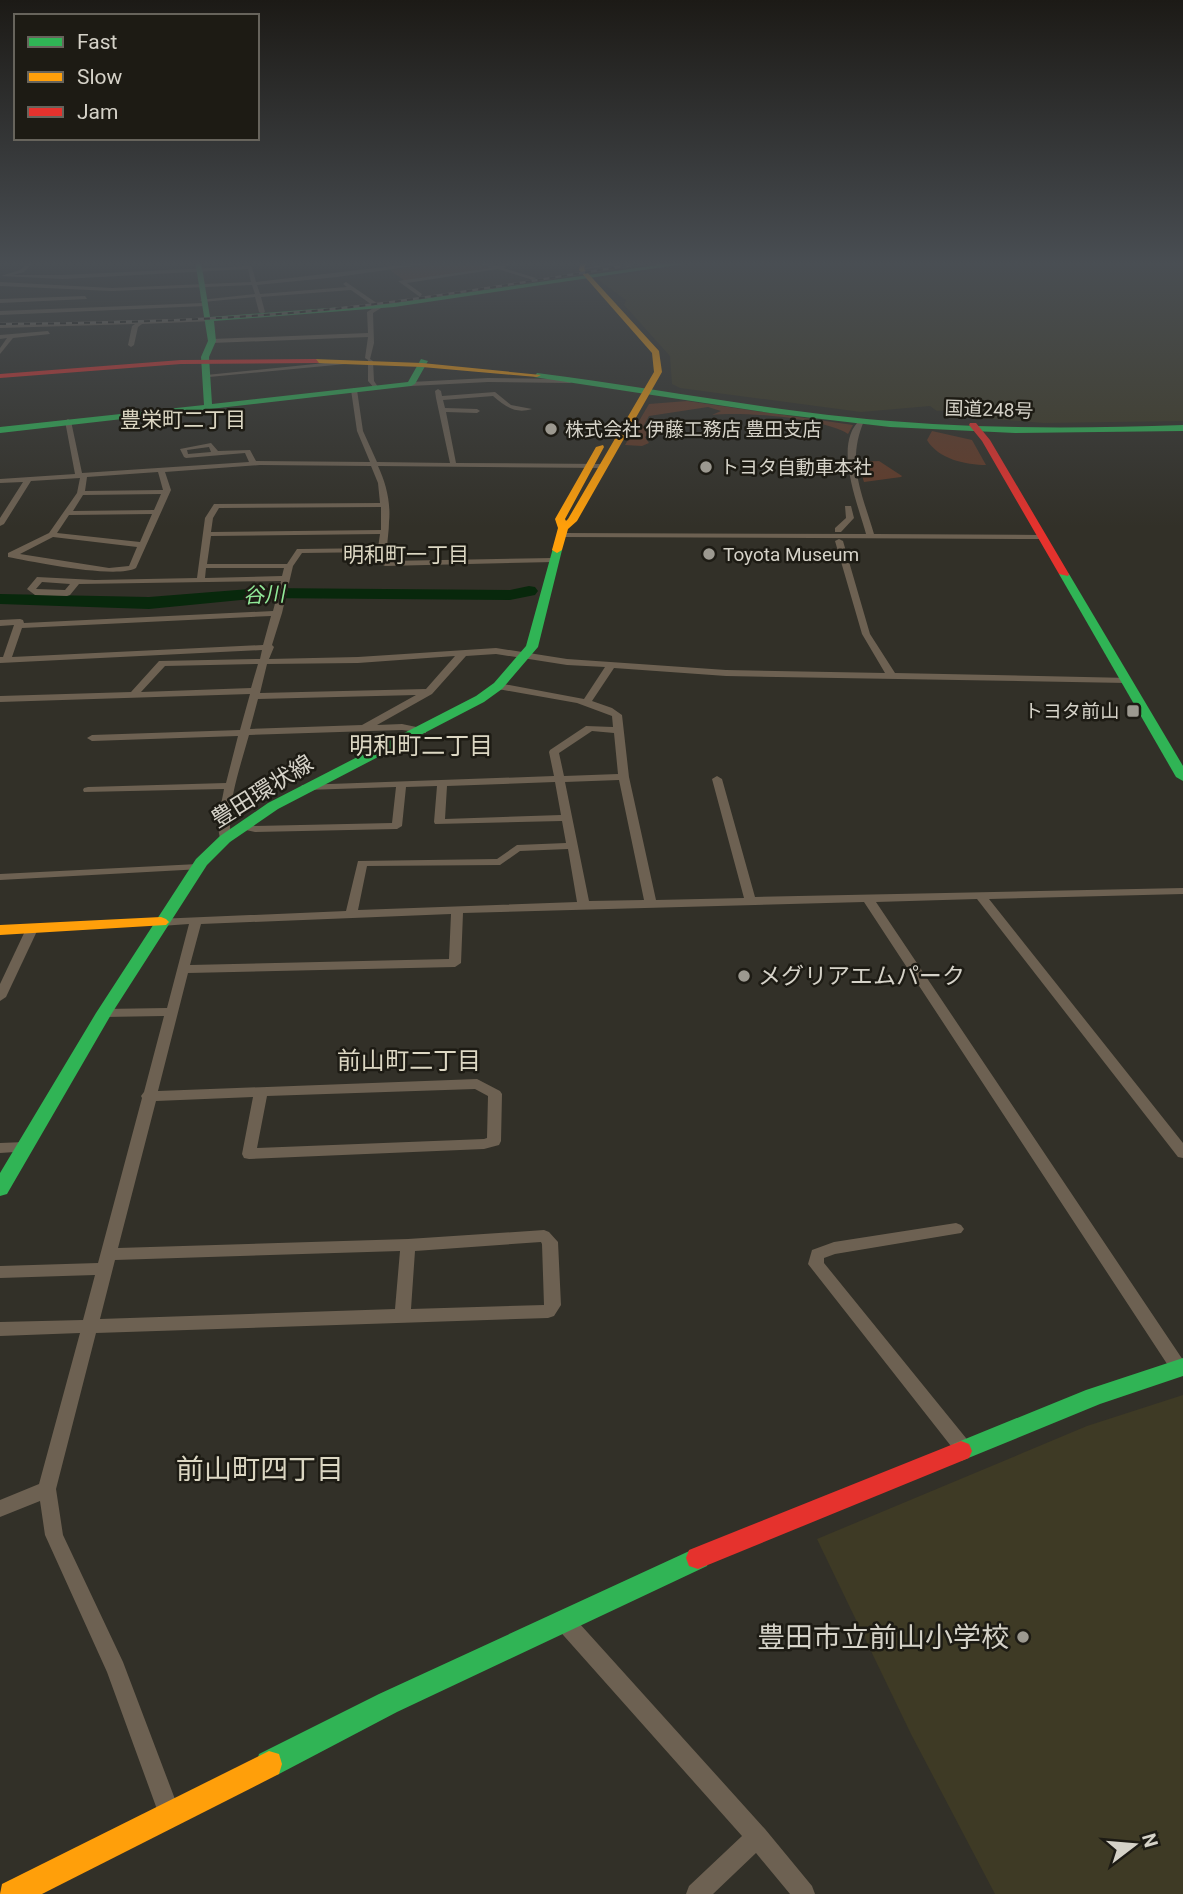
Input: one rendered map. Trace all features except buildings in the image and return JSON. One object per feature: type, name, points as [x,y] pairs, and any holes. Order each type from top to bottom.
[{"type":"main road","points":[[208,405],[207,364],[210,349]]},
{"type":"main road","name":"豊田環状線","points":[[0,1189],[161,922],[198,867],[225,839],[304,787],[422,731],[480,699],[527,655],[537,637],[562,532],[560,519],[596,466],[642,389],[647,364],[643,349]]},
{"type":"main road","name":"国道248号","points":[[0,374],[369,359],[423,362],[840,415],[976,428]]},
{"type":"main road","name":"国道248号","points":[[207,364],[317,363],[369,359]]},
{"type":"main road","name":"国道248号","points":[[423,362],[642,389],[861,421],[976,428],[1183,426]]},
{"type":"main road","points":[[0,430],[411,384],[423,362]]},
{"type":"main road","points":[[976,428],[1183,777]]},
{"type":"main road","points":[[0,930],[161,922]]},
{"type":"main road","points":[[12,1894],[377,1708],[720,1548],[1094,1397],[1181,1368]]},
{"type":"street","points":[[369,349],[371,381],[375,387]]},
{"type":"street","points":[[317,363],[344,363]]},
{"type":"street","points":[[487,380],[495,394],[509,407],[529,409]]},
{"type":"street","points":[[411,384],[487,380],[571,381]]},
{"type":"street","points":[[438,382],[453,462]]},
{"type":"street","points":[[354,390],[360,430],[382,483],[382,550],[385,564],[554,560]]},
{"type":"street","points":[[439,398],[495,394]]},
{"type":"street","points":[[509,407],[527,404],[526,400]]},
{"type":"street","points":[[443,410],[477,411]]},
{"type":"street","points":[[68,421],[81,475],[81,493],[52,535],[11,555],[109,569],[132,568],[166,492],[160,469]]},
{"type":"street","points":[[861,421],[851,438],[849,454],[871,536]]},
{"type":"street","points":[[216,454],[248,451],[253,463]]},
{"type":"street","points":[[0,481],[253,463],[453,462],[596,466]]},
{"type":"street","points":[[0,524],[29,478]]},
{"type":"street","points":[[81,493],[166,492]]},
{"type":"street","points":[[201,579],[209,518],[217,506],[383,505]]},
{"type":"street","points":[[838,530],[850,518],[848,508]]},
{"type":"street","points":[[66,513],[156,512]]},
{"type":"street","points":[[562,532],[1042,537]]},
{"type":"street","points":[[206,534],[384,533]]},
{"type":"street","points":[[52,535],[142,545]]},
{"type":"street","points":[[839,541],[866,634],[892,677]]},
{"type":"street","points":[[225,839],[223,824],[230,786],[289,566],[300,551],[382,550]]},
{"type":"street","points":[[202,566],[289,566]]},
{"type":"street","points":[[76,582],[286,578]]},
{"type":"street","points":[[18,626],[278,613]]},
{"type":"street","points":[[0,623],[20,622],[4,660],[269,647]]},
{"type":"street","points":[[134,694],[162,663],[264,662],[496,650],[612,664],[726,673],[1127,680]]},
{"type":"street","points":[[364,729],[429,692],[463,653]]},
{"type":"street","points":[[585,704],[612,664]]},
{"type":"street","points":[[498,685],[612,710],[617,716],[624,777],[651,903]]},
{"type":"street","points":[[0,699],[134,694],[429,692]]},
{"type":"street","points":[[92,738],[402,727],[422,731]]},
{"type":"street","points":[[584,905],[554,752],[590,728],[619,730]]},
{"type":"street","points":[[304,787],[624,777]]},
{"type":"street","points":[[718,779],[750,900]]},
{"type":"street","points":[[442,784],[439,822],[567,818]]},
{"type":"street","points":[[241,826],[255,829],[397,826],[401,785]]},
{"type":"street","points":[[88,790],[230,786]]},
{"type":"street","points":[[352,913],[362,863],[500,862],[517,848],[571,846]]},
{"type":"street","points":[[0,877],[198,867]]},
{"type":"street","points":[[161,922],[584,905],[1183,891]]},
{"type":"street","points":[[980,895],[1183,1153]]},
{"type":"street","points":[[868,899],[1181,1368]]},
{"type":"street","points":[[184,969],[455,963],[457,909]]},
{"type":"street","points":[[170,1815],[116,1669],[54,1535],[47,1489],[196,920]]},
{"type":"street","points":[[0,997],[33,929]]},
{"type":"street","points":[[104,1013],[171,1012]]},
{"type":"street","points":[[148,1096],[477,1084],[495,1094],[494,1141],[484,1144],[249,1154],[261,1093]]},
{"type":"street","points":[[0,1148],[25,1147]]},
{"type":"street","points":[[956,1228],[834,1248],[817,1254],[817,1264],[964,1449]]},
{"type":"street","points":[[0,1272],[107,1261],[544,1236],[550,1242],[553,1305],[548,1311],[0,1329]]},
{"type":"street","points":[[403,1315],[408,1245]]},
{"type":"street","points":[[0,1509],[47,1489]]},
{"type":"street","points":[[563,1620],[757,1837],[804,1894]]},
{"type":"street","points":[[698,1894],[757,1837]]},
{"type":"shaded area","points":[[664,349],[1183,349],[1183,421],[1044,423],[979,418],[965,409],[937,411],[930,406],[861,412],[680,388],[672,384],[670,356]]},
{"type":"shaded area","points":[[687,401],[853,425],[848,434],[821,424],[782,417],[712,415],[721,411],[708,407],[649,416],[643,427],[656,427],[645,437],[649,443],[642,446],[625,445],[649,404]]},
{"type":"shaded area","points":[[932,431],[972,440],[986,465],[961,462],[938,452],[927,440]]},
{"type":"shaded area","points":[[879,461],[902,476],[864,482],[858,462]]},
{"type":"shaded area","name":"豊田市立前山小学校","points":[[1183,1395],[1183,1894],[995,1894],[911,1734],[817,1539],[1087,1426]]},
{"type":"waterway","name":"谷川","points":[[0,599],[149,603],[261,593],[510,595],[529,591]]},
{"type":"traffic: fast","points":[[208,349],[205,357],[208,405]]},
{"type":"traffic: fast","points":[[0,430],[411,384],[424,361]]},
{"type":"traffic: fast","points":[[537,375],[770,410],[890,424],[1015,430],[1183,428]]},
{"type":"traffic: fast","points":[[0,1189],[104,1013],[201,862],[225,839],[273,806],[480,699],[498,686],[532,647],[557,550]]},
{"type":"traffic: fast","points":[[1064,574],[1183,777]]},
{"type":"traffic: fast","points":[[961,1451],[1094,1397],[1183,1367]]},
{"type":"traffic: fast","points":[[269,1764],[388,1703],[698,1558]]},
{"type":"traffic: slow","points":[[557,550],[563,528],[572,521],[658,372],[656,353],[653,349]]},
{"type":"traffic: slow","points":[[316,361],[422,365],[537,375]]},
{"type":"traffic: slow","points":[[563,528],[560,519],[600,447]]},
{"type":"traffic: slow","points":[[0,930],[161,922]]},
{"type":"traffic: slow","points":[[12,1894],[269,1764]]},
{"type":"traffic: jam","points":[[0,376],[181,362],[316,361]]},
{"type":"traffic: jam","points":[[973,425],[986,440],[1064,574]]},
{"type":"traffic: jam","points":[[698,1558],[961,1451]]},
{"type":"place","name":"株式会社 伊藤工務店 豊田支店","points":[[551,429]]},
{"type":"place","name":"トヨタ自動車本社","points":[[706,467]]},
{"type":"place","name":"Toyota Museum","points":[[709,554]]},
{"type":"place","name":"トヨタ前山","points":[[1133,711]]},
{"type":"place","name":"メグリアエムパーク","points":[[744,976]]},
{"type":"place","name":"豊田市立前山小学校","points":[[1023,1637]]},
{"type":"district","name":"豊栄町二丁目","points":[[183,420]]},
{"type":"district","name":"明和町一丁目","points":[[406,555]]},
{"type":"district","name":"明和町二丁目","points":[[421,746]]},
{"type":"district","name":"前山町二丁目","points":[[409,1061]]},
{"type":"district","name":"前山町四丁目","points":[[260,1469]]}]
